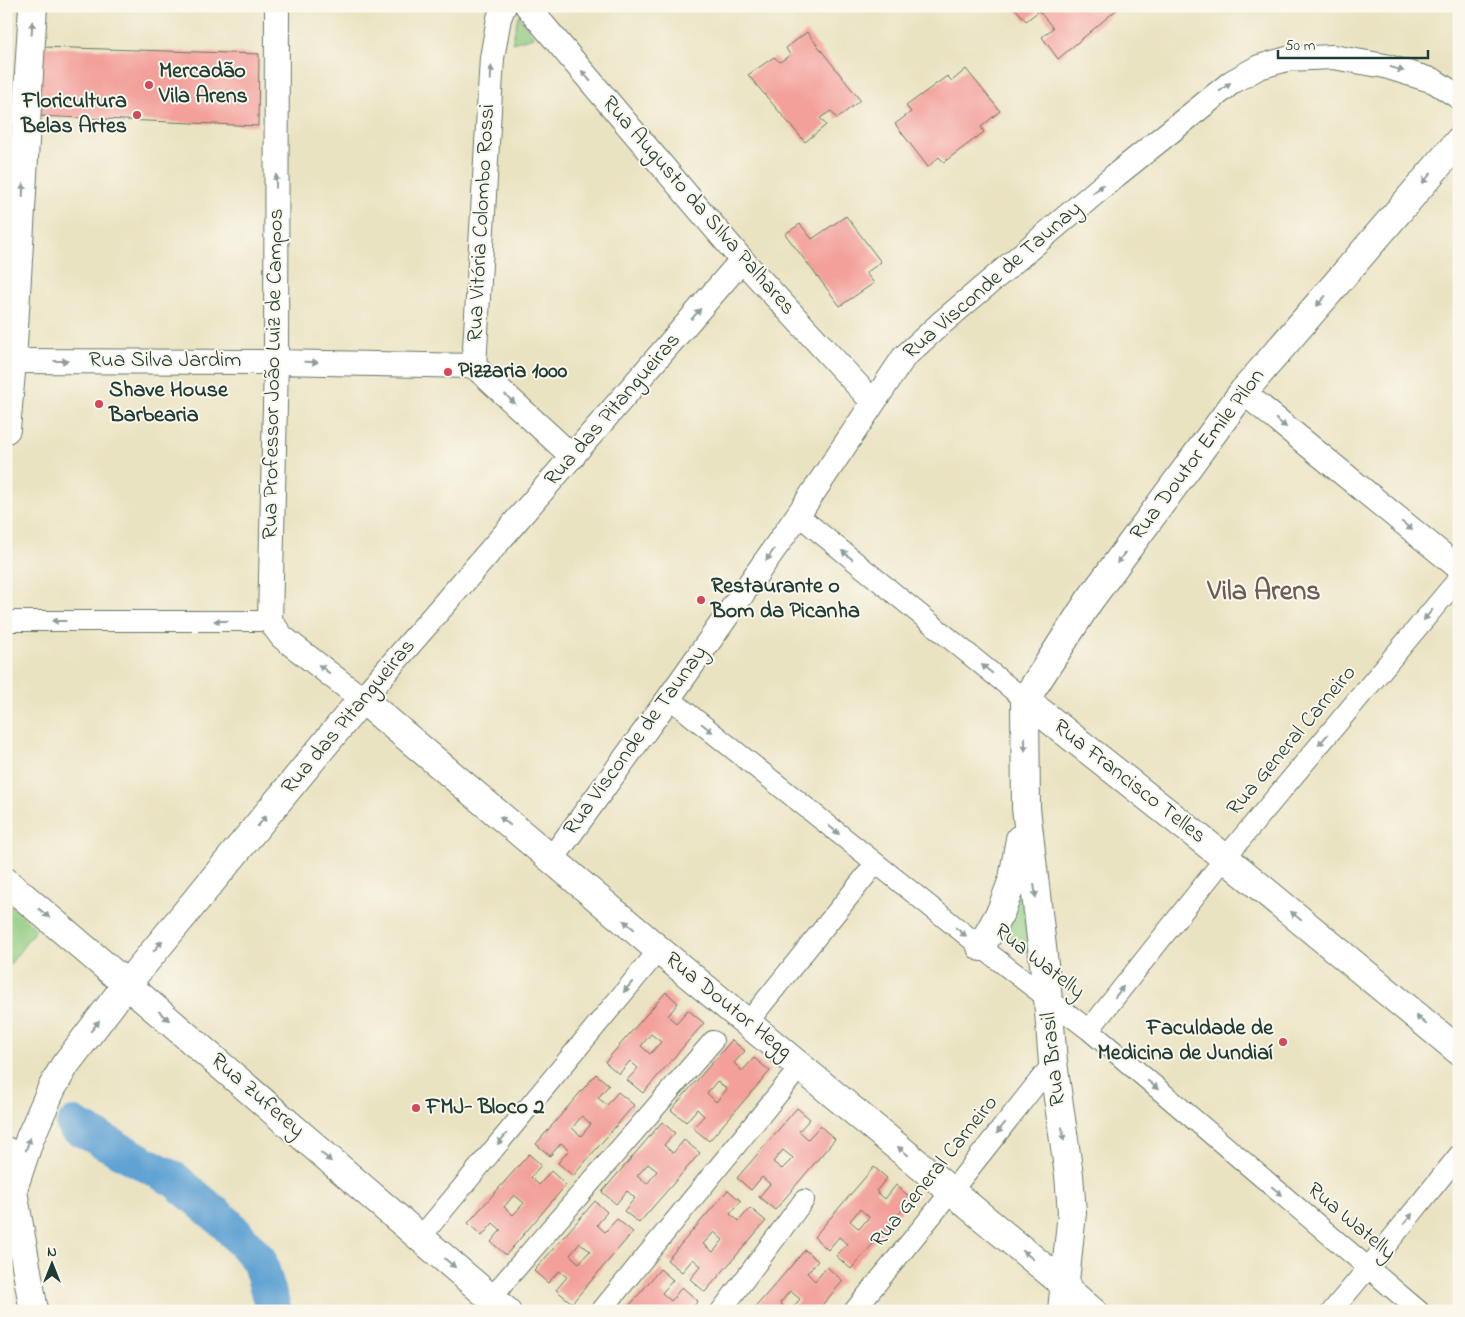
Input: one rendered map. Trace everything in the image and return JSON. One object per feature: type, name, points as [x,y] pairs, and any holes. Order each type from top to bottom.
[{"type":"main road","points":[[6,429],[33,6]]},
{"type":"main road","name":"Rua Doutor Emile Pilon","points":[[1025,700],[1090,601],[1243,392],[1459,141]]},
{"type":"main road","name":"Rua Doutor Hegg","points":[[362,699],[550,860],[951,1192],[1064,1298]]},
{"type":"main road","name":"Rua das Pitangueiras","points":[[10,1198],[30,1138],[56,1080],[65,1065],[127,984],[362,699]]},
{"type":"main road","points":[[980,947],[1001,911],[1013,879],[1026,808],[1025,700]]},
{"type":"main road","name":"Rua Francisco Telles","points":[[1025,700],[1225,858],[1459,1051]]},
{"type":"main road","name":"Rua Brasil","points":[[1026,808],[1048,999],[1053,1062],[1069,1175],[1072,1212],[1064,1298]]},
{"type":"main road","name":"Rua Zuferey","points":[[6,882],[499,1305]]},
{"type":"main road","points":[[6,1151],[10,1198],[34,1311]]},
{"type":"street","name":"Rua Professor João Luiz de Campos","points":[[270,621],[276,362],[277,6]]},
{"type":"street","name":"Rua Vitória Colombo Rossi","points":[[504,6],[499,18],[492,58],[474,366],[573,457]]},
{"type":"street","name":"Rua Augusto da SIlva Palhares","points":[[527,6],[742,260],[873,402]]},
{"type":"street","name":"Rua Visconde de Taunay","points":[[550,860],[669,698],[798,515],[904,357],[939,324],[1124,168],[1232,82],[1259,67],[1287,59],[1333,57],[1385,66],[1434,81],[1459,97]]},
{"type":"street","name":"Rua das Pitangueiras","points":[[362,699],[742,260]]},
{"type":"street","name":"Rua Silva Jardim","points":[[9,361],[276,362],[474,366]]},
{"type":"street","points":[[1243,392],[1459,568]]},
{"type":"street","name":"Rua Francisco Telles","points":[[798,515],[1025,700]]},
{"type":"street","name":"Rua General Carneiro","points":[[1089,1030],[1225,858],[1459,578]]},
{"type":"street","points":[[6,621],[270,621],[282,637],[362,699]]},
{"type":"street","name":"Rua Watelly","points":[[669,698],[980,947],[1089,1030],[1419,1311]]},
{"type":"street","points":[[748,1022],[876,863]]},
{"type":"street","points":[[420,1238],[659,950]]},
{"type":"street","points":[[499,1305],[513,1273],[713,1041]]},
{"type":"street","name":"Rua General Carneiro","points":[[854,1311],[1053,1062]]},
{"type":"street","points":[[601,1311],[801,1066]]},
{"type":"street","points":[[1332,1311],[1459,1155]]},
{"type":"street","points":[[721,1311],[804,1200]]},
{"type":"street","name":"Rua Doutor Hegg","points":[[1064,1298],[1095,1311]]},
{"type":"green space","points":[[518,15],[534,37],[512,43]]},
{"type":"green space","points":[[1025,869],[1038,962],[1006,934]]},
{"type":"green space","points":[[6,899],[36,929],[6,970]]},
{"type":"building","points":[[1013,6],[1121,6],[1058,59],[1042,37],[1053,28],[1039,11],[1026,21]]},
{"type":"building","points":[[807,32],[860,100],[837,119],[831,111],[820,118],[826,125],[805,142],[748,75],[774,57],[780,62],[790,55],[786,48]]},
{"type":"building","name":"Mercadão Vila Arens","points":[[43,47],[259,54],[258,126],[38,116]]},
{"type":"building","points":[[966,69],[1000,111],[981,127],[984,132],[944,162],[939,157],[928,167],[895,124],[911,112],[906,106],[947,76],[952,81]]},
{"type":"building","points":[[846,216],[881,262],[866,273],[874,283],[840,306],[785,234],[800,224],[812,239]]},
{"type":"building","points":[[666,992],[678,1003],[668,1016],[676,1023],[688,1010],[704,1023],[643,1093],[627,1080],[638,1068],[630,1061],[619,1074],[605,1062]],"holes":[[[651,1034],[661,1042],[650,1054],[641,1046]]]},
{"type":"building","points":[[732,1040],[745,1051],[734,1063],[742,1071],[754,1058],[770,1071],[709,1141],[693,1128],[704,1116],[697,1109],[686,1122],[671,1110]],"holes":[[[717,1081],[727,1089],[716,1102],[707,1093]]]},
{"type":"building","points":[[596,1074],[609,1085],[598,1098],[607,1105],[618,1092],[634,1105],[573,1176],[558,1163],[569,1150],[561,1143],[550,1156],[536,1144]],"holes":[[[582,1116],[591,1124],[581,1136],[572,1128]]]},
{"type":"building","points":[[797,1108],[810,1119],[799,1131],[808,1139],[820,1126],[835,1139],[775,1210],[759,1197],[770,1184],[762,1177],[751,1190],[737,1178]],"holes":[[[783,1150],[793,1158],[782,1169],[773,1162]]]},
{"type":"building","points":[[662,1122],[675,1133],[664,1145],[673,1153],[684,1140],[700,1153],[639,1223],[624,1211],[635,1198],[627,1191],[616,1204],[602,1192]],"holes":[[[648,1164],[657,1171],[647,1184],[637,1176]]]},
{"type":"building","points":[[529,1154],[541,1165],[531,1177],[539,1185],[551,1171],[566,1185],[506,1255],[491,1242],[501,1230],[493,1223],[482,1236],[468,1223]],"holes":[[[514,1195],[524,1203],[513,1215],[504,1207]]]},
{"type":"building","points":[[874,1167],[887,1178],[876,1191],[885,1199],[896,1185],[912,1199],[851,1269],[836,1256],[847,1244],[839,1237],[828,1250],[814,1237]],"holes":[[[860,1209],[869,1217],[859,1229],[850,1221]]]},
{"type":"building","points":[[728,1190],[741,1201],[730,1214],[739,1221],[750,1208],[766,1221],[705,1292],[690,1279],[701,1266],[693,1259],[682,1272],[667,1260]],"holes":[[[714,1232],[723,1240],[713,1252],[703,1244]]]},
{"type":"building","points":[[595,1201],[607,1212],[597,1225],[605,1232],[617,1219],[633,1232],[572,1303],[556,1290],[567,1277],[559,1271],[548,1283],[534,1271]],"holes":[[[580,1243],[590,1251],[579,1263],[570,1255]]]},
{"type":"building","points":[[805,1250],[818,1261],[807,1273],[815,1281],[827,1267],[843,1281],[817,1311],[790,1311],[800,1299],[790,1291],[780,1303],[789,1311],[752,1311]]},
{"type":"building","points":[[660,1269],[673,1280],[662,1293],[671,1301],[682,1287],[698,1301],[689,1311],[625,1311]]},
{"type":"waterway","points":[[74,1125],[175,1180],[225,1222],[259,1260],[274,1311]]},
{"type":"place","name":"Mercadão Vila Arens","points":[[149,85]]},
{"type":"place","name":"Floricultura Belas Artes","points":[[137,115]]},
{"type":"place","name":"Pizzaria 1000","points":[[448,372]]},
{"type":"place","name":"Shave House Barbearia","points":[[99,404]]},
{"type":"place","name":"Restaurante o Bom da Picanha","points":[[701,600]]},
{"type":"place","name":"Faculdade de Medicina de Jundiaí","points":[[1283,1042]]},
{"type":"place","name":"FMJ- Bloco 2","points":[[416,1108]]},
{"type":"district","name":"Vila Arens","points":[[1264,592]]}]
